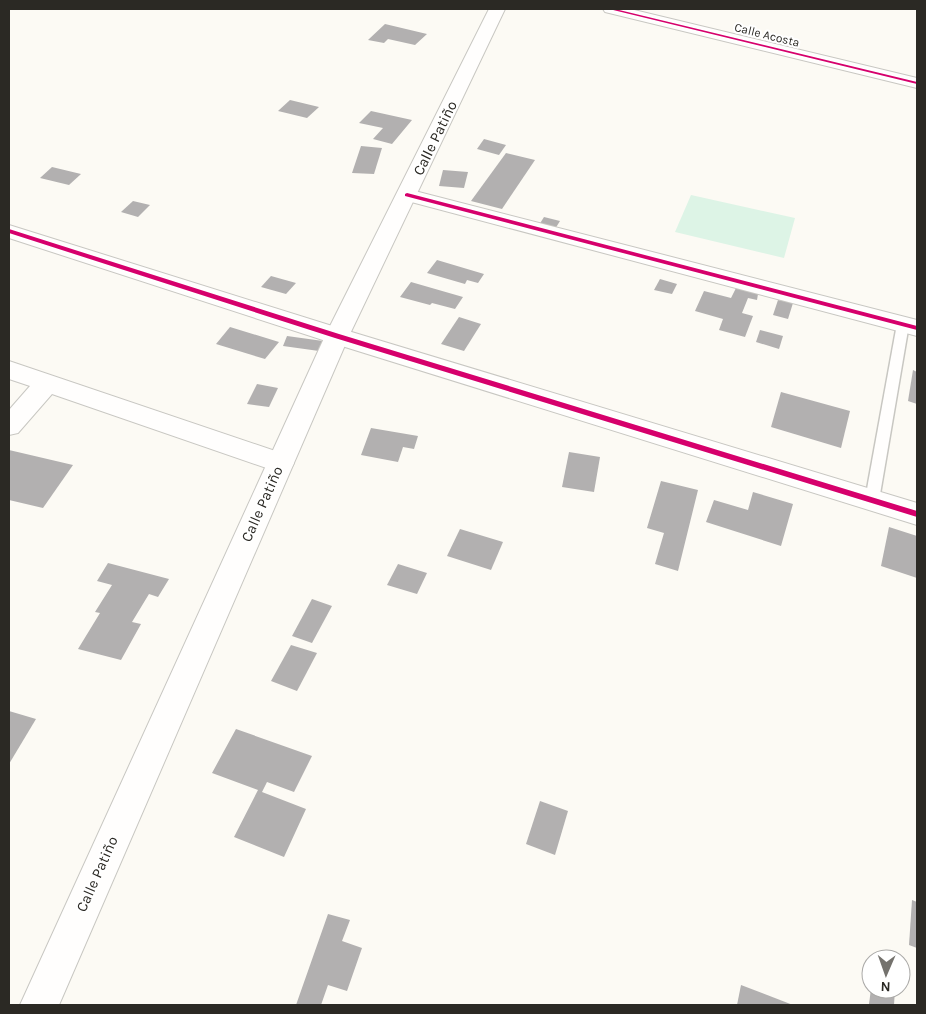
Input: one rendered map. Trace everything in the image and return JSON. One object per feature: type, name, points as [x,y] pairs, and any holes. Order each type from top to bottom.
[{"type":"street","name":"Calle Patiño","points":[[39,1005],[337,336],[497,9]]},
{"type":"street","name":"Calle Acosta","points":[[610,9],[917,83]]},
{"type":"street","points":[[407,195],[910,326]]},
{"type":"street","points":[[9,231],[337,336],[917,514]]},
{"type":"street","points":[[9,370],[280,463]]},
{"type":"street","points":[[9,426],[48,383]]},
{"type":"lane","points":[[872,500],[910,326]]},
{"type":"green space","points":[[691,195],[795,218],[784,258],[675,232]]},
{"type":"building","points":[[385,24],[427,34],[415,45],[388,39],[384,43],[368,40]]},
{"type":"building","points":[[290,100],[319,107],[307,118],[278,111]]},
{"type":"building","points":[[371,111],[412,120],[392,144],[373,139],[383,128],[359,123]]},
{"type":"building","points":[[484,139],[506,145],[499,155],[477,149]]},
{"type":"building","points":[[361,146],[382,148],[374,174],[352,173]]},
{"type":"building","points":[[506,153],[535,160],[502,209],[471,201]]},
{"type":"building","points":[[52,167],[81,174],[69,185],[40,178]]},
{"type":"building","points":[[443,170],[468,172],[464,188],[439,186]]},
{"type":"building","points":[[133,201],[150,205],[138,217],[121,212]]},
{"type":"building","points":[[544,217],[560,221],[555,229],[539,225]]},
{"type":"building","points":[[437,260],[484,274],[478,283],[467,280],[465,284],[427,273]]},
{"type":"building","points":[[271,276],[296,283],[286,294],[261,287]]},
{"type":"building","points":[[660,279],[677,284],[672,294],[654,290]]},
{"type":"building","points":[[411,282],[463,297],[455,309],[400,297]]},
{"type":"building","points":[[736,288],[758,294],[757,300],[748,298],[742,313],[753,316],[745,337],[719,330],[723,319],[695,311],[704,291],[731,298]]},
{"type":"building","points":[[778,300],[793,303],[788,319],[773,315]]},
{"type":"building","points":[[459,317],[481,324],[464,351],[441,344]]},
{"type":"building","points":[[230,327],[279,342],[265,359],[216,344]]},
{"type":"building","points":[[760,330],[783,336],[779,349],[756,342]]},
{"type":"building","points":[[287,336],[323,341],[319,351],[283,346]]},
{"type":"building","points":[[913,370],[917,372],[917,404],[908,401]]},
{"type":"building","points":[[257,384],[278,388],[269,407],[247,404]]},
{"type":"building","points":[[781,392],[850,411],[841,448],[771,427]]},
{"type":"building","points":[[371,428],[418,436],[414,449],[403,447],[398,462],[361,455]]},
{"type":"building","points":[[9,450],[73,465],[43,508],[9,500]]},
{"type":"building","points":[[569,452],[600,457],[594,492],[562,487]]},
{"type":"building","points":[[661,481],[698,490],[678,571],[655,564],[664,533],[647,528]]},
{"type":"building","points":[[753,492],[793,504],[781,546],[706,522],[714,500],[748,510]]},
{"type":"building","points":[[889,527],[917,536],[917,578],[881,566]]},
{"type":"building","points":[[460,529],[503,542],[491,570],[447,556]]},
{"type":"building","points":[[108,563],[169,579],[158,597],[149,594],[132,622],[141,624],[121,660],[78,649],[100,613],[95,612],[112,585],[97,581]]},
{"type":"building","points":[[398,564],[427,573],[417,594],[387,585]]},
{"type":"building","points":[[312,599],[332,606],[312,643],[292,636]]},
{"type":"building","points":[[291,645],[317,653],[297,691],[271,681]]},
{"type":"building","points":[[9,711],[36,719],[9,764]]},
{"type":"building","points":[[236,729],[312,756],[294,792],[267,782],[262,792],[306,809],[284,857],[234,837],[258,790],[212,773]]},
{"type":"building","points":[[540,801],[568,811],[555,855],[526,844]]},
{"type":"building","points":[[912,900],[917,902],[917,948],[909,945]]},
{"type":"building","points":[[328,914],[350,920],[342,941],[362,948],[347,991],[328,985],[321,1005],[296,1005]]},
{"type":"building","points":[[741,985],[793,1005],[737,1005]]},
{"type":"building","points":[[870,999],[894,999],[894,1005],[869,1004]]},
{"type":"cycle path","points":[[611,9],[917,83]]},
{"type":"cycle path","points":[[407,195],[917,328]]},
{"type":"cycle path","points":[[9,231],[337,336],[917,514]]}]
